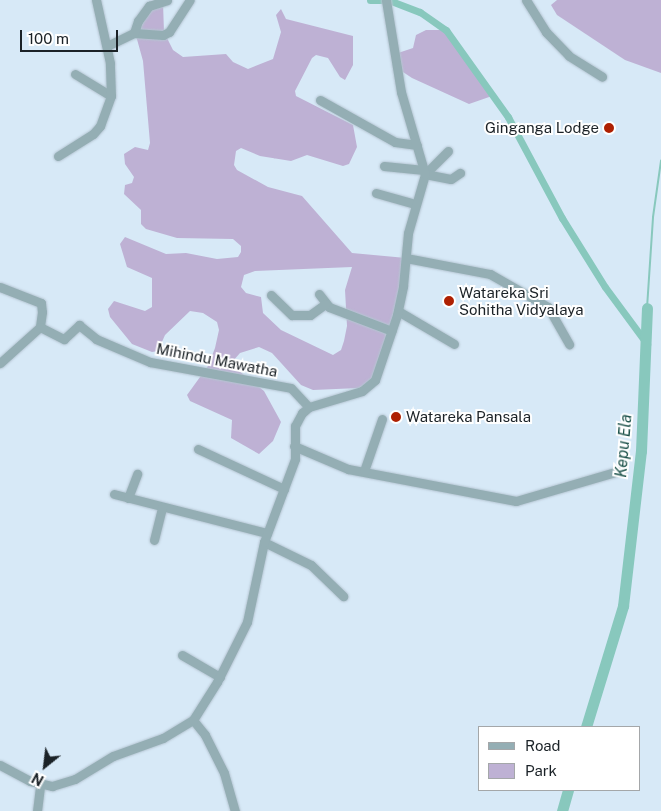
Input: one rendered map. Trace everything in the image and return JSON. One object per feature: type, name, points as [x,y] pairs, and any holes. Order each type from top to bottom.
[{"type":"street","points":[[58,156],[93,134],[100,126],[111,96],[107,46],[96,0]]},
{"type":"street","points":[[134,33],[149,6],[167,0]]},
{"type":"street","points":[[107,46],[134,33],[163,35],[169,32],[190,0]]},
{"type":"street","points":[[386,0],[401,92],[425,172]]},
{"type":"street","points":[[526,0],[546,32],[569,56],[602,77]]},
{"type":"street","points":[[75,74],[111,96]]},
{"type":"street","points":[[320,100],[395,142],[417,145]]},
{"type":"street","points":[[0,765],[40,785],[52,786],[75,779],[90,768],[163,738],[193,720],[220,677],[247,622],[266,538],[295,459],[295,426],[309,407],[348,397],[370,388],[398,311],[415,204],[425,172],[448,150]]},
{"type":"street","points":[[384,166],[425,172],[452,179],[460,174]]},
{"type":"street","points":[[376,193],[415,204]]},
{"type":"street","points":[[406,258],[490,274],[548,307],[569,344]]},
{"type":"street","points":[[0,287],[41,303],[40,327],[0,363]]},
{"type":"street","points":[[319,294],[325,304],[392,331]]},
{"type":"street","points":[[270,295],[292,315],[310,315],[325,304]]},
{"type":"street","points":[[398,311],[454,344]]},
{"type":"street","name":"Mihindu Mawatha","points":[[40,327],[64,339],[79,325],[96,339],[150,362],[291,388],[309,407]]},
{"type":"street","points":[[364,470],[382,420]]},
{"type":"street","points":[[294,446],[348,469],[364,470],[516,501],[622,470]]},
{"type":"street","points":[[198,449],[284,489]]},
{"type":"street","points":[[128,498],[137,474]]},
{"type":"street","points":[[114,494],[266,538],[311,565],[343,596]]},
{"type":"street","points":[[154,540],[162,507]]},
{"type":"street","points":[[182,655],[220,677]]},
{"type":"street","points":[[193,720],[205,735],[224,773],[235,811]]},
{"type":"street","points":[[37,811],[40,785]]},
{"type":"green space","points":[[557,0],[661,0],[661,73],[625,60],[557,15],[551,5]]},
{"type":"green space","points":[[163,3],[164,32],[173,50],[183,57],[226,54],[233,62],[248,69],[273,59],[281,32],[276,15],[281,9],[286,19],[353,36],[353,65],[345,80],[340,77],[328,58],[316,55],[312,58],[295,91],[296,96],[353,125],[357,147],[349,164],[343,166],[307,155],[291,161],[260,156],[241,148],[236,151],[234,165],[237,170],[268,187],[302,196],[352,253],[406,258],[403,286],[375,380],[359,388],[313,390],[301,385],[272,353],[259,347],[240,353],[233,361],[239,371],[264,391],[281,422],[273,441],[259,454],[231,438],[232,420],[190,401],[187,395],[208,366],[219,330],[217,322],[203,313],[190,311],[165,335],[158,351],[152,352],[132,344],[110,317],[108,309],[114,301],[145,311],[152,307],[152,278],[127,267],[120,244],[125,237],[166,254],[186,253],[217,259],[238,257],[241,252],[241,246],[233,239],[177,238],[146,229],[141,224],[141,210],[124,194],[125,185],[132,183],[134,177],[125,164],[124,154],[135,147],[148,150],[150,143],[143,61],[135,32],[149,6]],"holes":[[[352,267],[345,290],[347,326],[341,350],[333,355],[281,330],[263,313],[261,297],[246,293],[241,287],[244,275],[255,271]]]},
{"type":"green space","points":[[426,30],[446,30],[492,96],[469,104],[412,78],[397,68],[395,54],[413,48],[416,35]]},
{"type":"waterway","points":[[370,0],[381,0]]},
{"type":"waterway","points":[[391,1],[420,12],[446,30],[508,117],[562,218],[605,287],[647,344]]},
{"type":"waterway","name":"Kepu Ela","points":[[647,308],[653,217],[661,161]]},
{"type":"waterway","name":"Kepu Ela","points":[[586,726],[623,606],[641,451],[647,308]]},
{"type":"waterway","name":"Kepu Ela","points":[[562,811],[568,791]]},
{"type":"place","name":"Ginganga Lodge","points":[[609,128]]},
{"type":"place","name":"Watareka Sri Sohitha Vidyalaya","points":[[449,301]]},
{"type":"place","name":"Watareka Pansala","points":[[396,417]]}]
